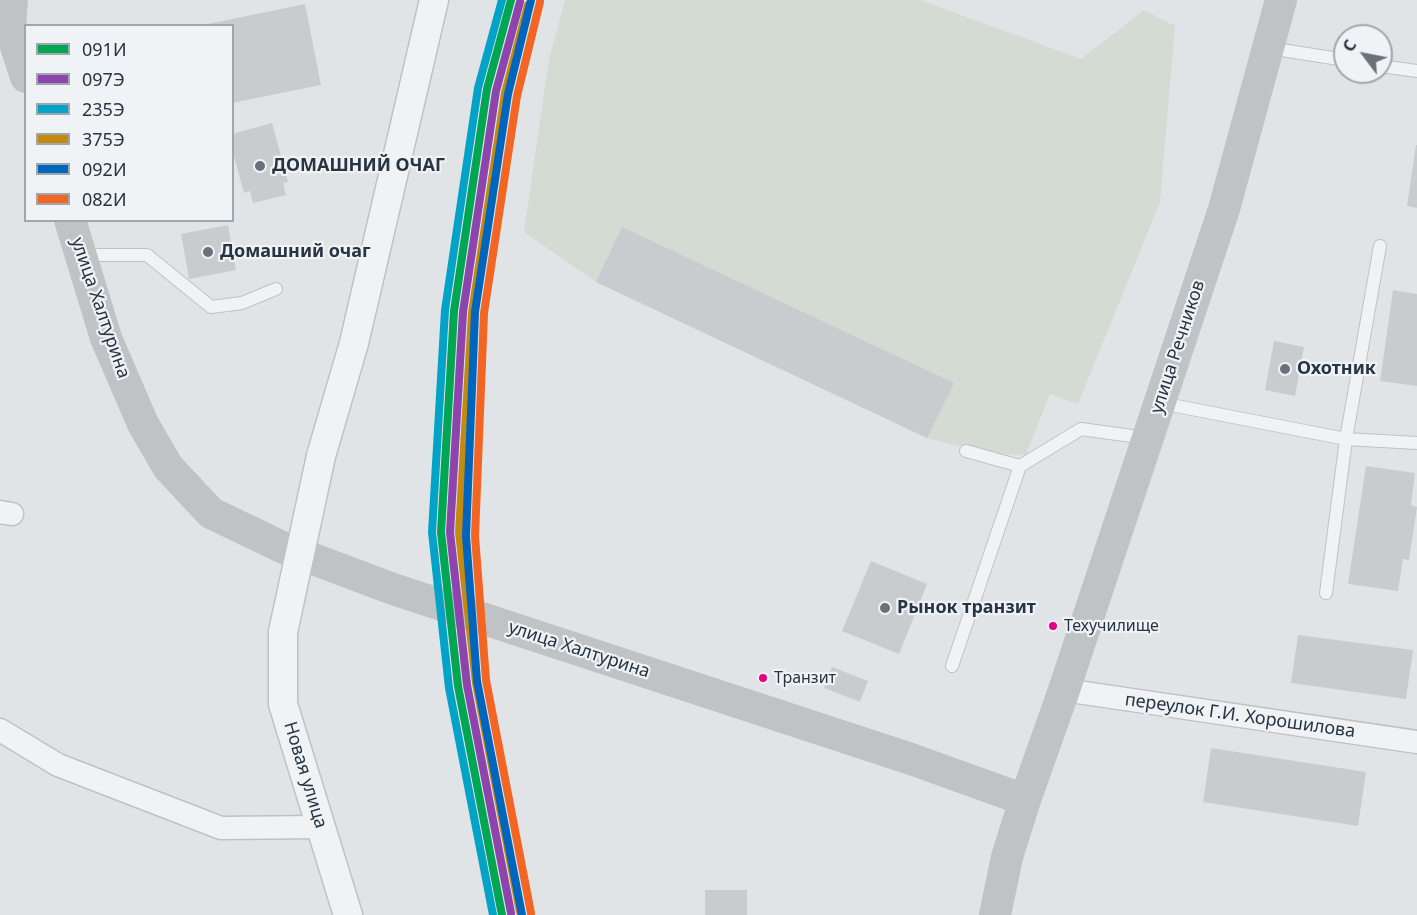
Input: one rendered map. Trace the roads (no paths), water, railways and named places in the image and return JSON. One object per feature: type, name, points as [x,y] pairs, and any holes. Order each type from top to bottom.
[{"type":"main road","points":[[12,0],[10,28],[24,71]]},
{"type":"main road","name":"улица Речников","points":[[995,915],[1007,858],[1025,800],[1064,690],[1224,209],[1281,0]]},
{"type":"main road","name":"улица Халтурина","points":[[71,222],[106,338],[143,424],[168,467],[211,513],[284,548],[393,589],[911,759],[1025,800]]},
{"type":"street","name":"Новая улица","points":[[348,915],[283,704],[283,632],[321,456],[354,343],[434,0]]},
{"type":"street","name":"переулок Г.И. Хорошилова","points":[[1064,690],[1417,742]]},
{"type":"street","points":[[0,730],[58,765],[221,828],[321,827]]},
{"type":"lane","points":[[1267,48],[1333,58]]},
{"type":"lane","points":[[1393,68],[1417,71]]},
{"type":"lane","points":[[1326,593],[1346,439],[1380,246]]},
{"type":"lane","points":[[81,255],[147,255],[212,307],[242,303],[276,289]]},
{"type":"lane","points":[[1159,403],[1346,439],[1417,443]]},
{"type":"lane","points":[[952,666],[1020,466],[1081,429],[1147,438]]},
{"type":"lane","points":[[966,451],[1020,466]]},
{"type":"place","name":"ДОМАШНИЙ ОЧАГ","points":[[260,166]]},
{"type":"place","name":"Домашний очаг","points":[[208,252]]},
{"type":"place","name":"Охотник","points":[[1285,369]]},
{"type":"place","name":"Рынок транзит","points":[[885,608]]},
{"type":"place","name":"Техучилище","points":[[1053,626]]},
{"type":"place","name":"Транзит","points":[[763,678]]}]
